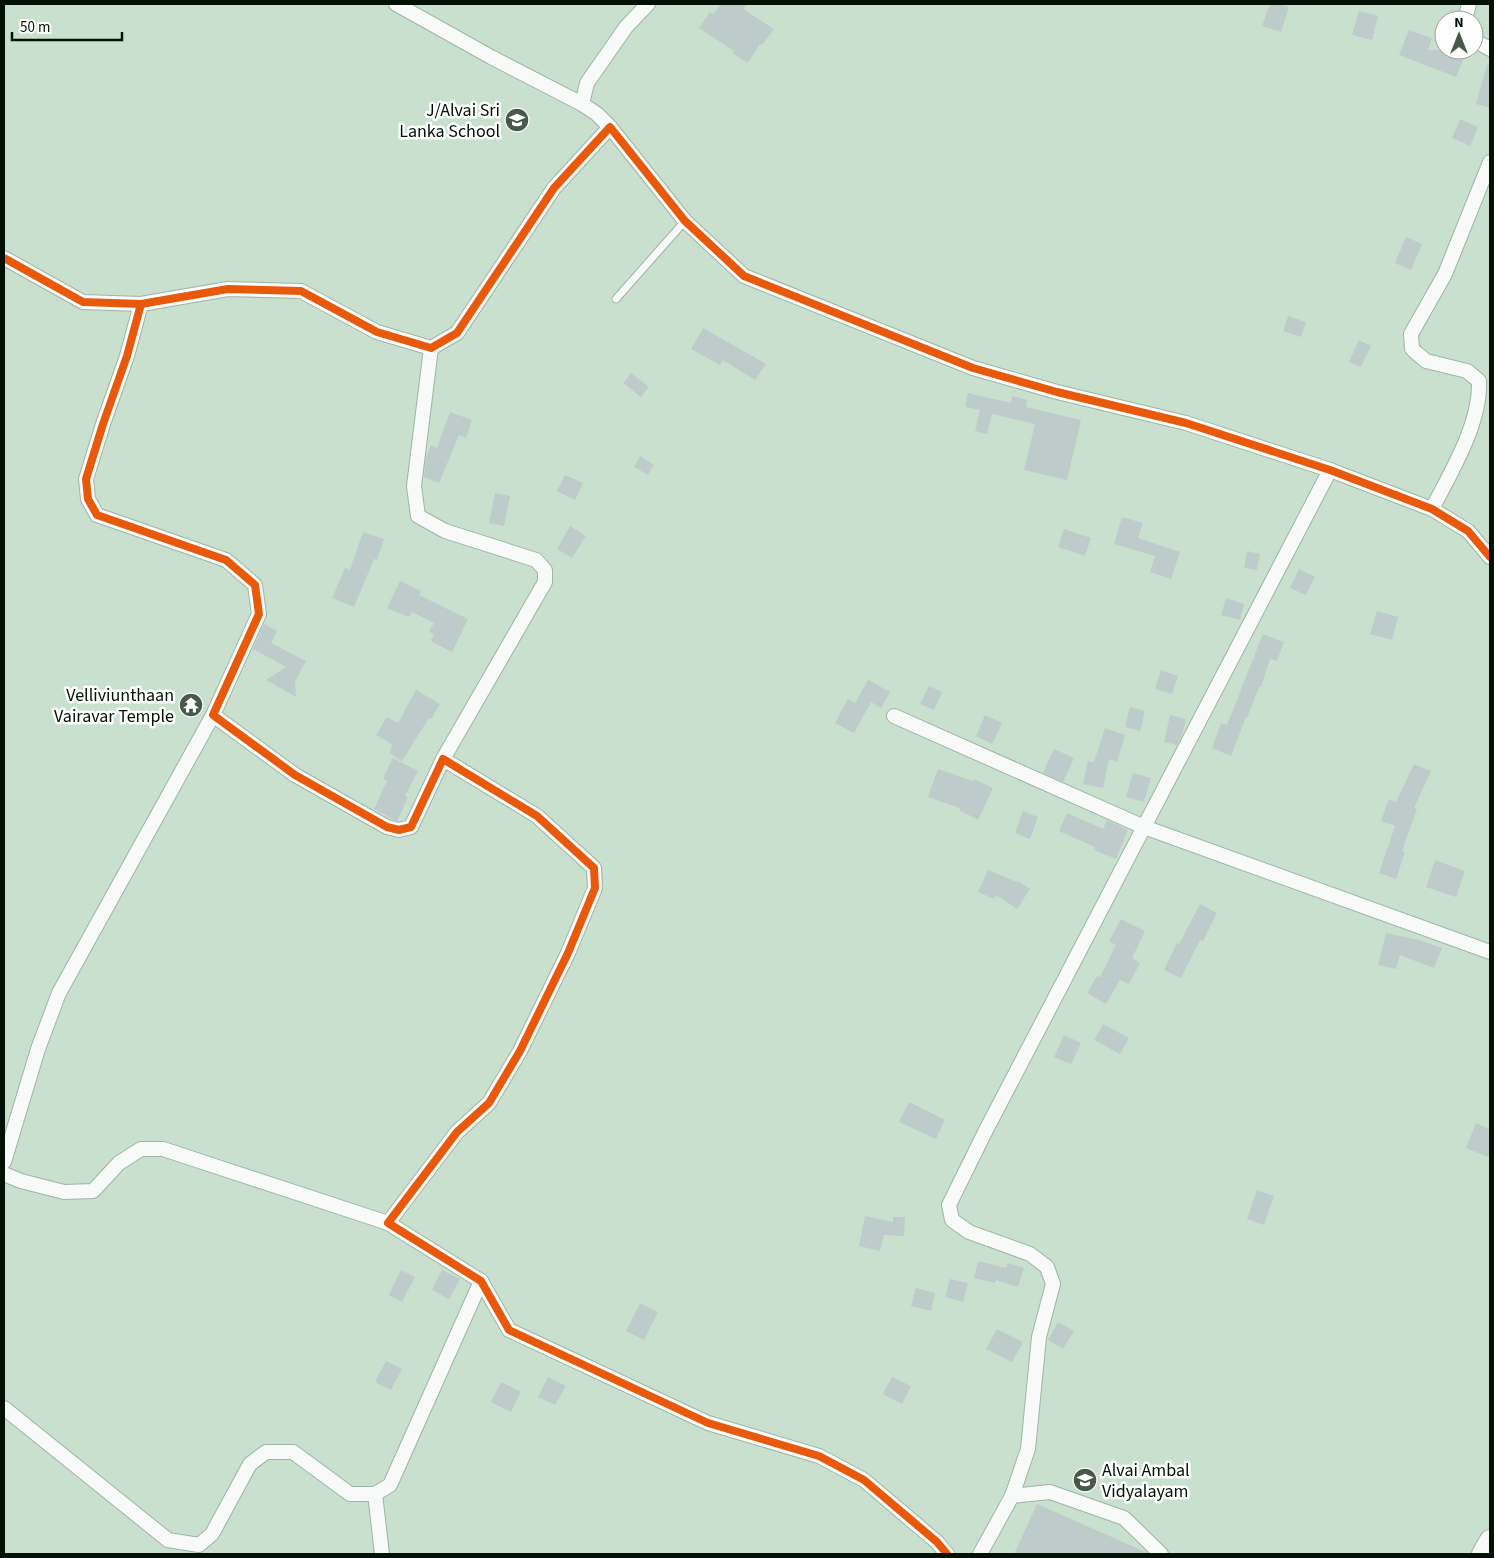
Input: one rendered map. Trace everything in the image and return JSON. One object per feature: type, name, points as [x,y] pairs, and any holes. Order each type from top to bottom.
[{"type":"street","points":[[396,4],[491,57],[582,104],[597,114],[610,127],[685,221],[744,276],[973,368],[1057,392],[1186,423],[1330,470],[1432,510],[1468,531],[1490,557]]},
{"type":"street","points":[[582,104],[587,83],[626,27],[648,4]]},
{"type":"street","points":[[4,258],[83,302],[141,304],[228,289],[301,291],[377,332],[432,348],[457,333],[554,188],[610,127]]},
{"type":"street","points":[[1432,510],[1466,441],[1479,394],[1479,381],[1467,371],[1426,361],[1412,349],[1411,334],[1445,274],[1490,162]]},
{"type":"street","points":[[4,1162],[38,1049],[59,993],[212,715],[259,614],[255,586],[226,560],[97,515],[88,498],[86,479],[127,356],[141,304]]},
{"type":"street","points":[[212,715],[295,775],[386,827],[399,830],[411,827],[443,759],[546,582],[546,570],[536,560],[445,531],[418,516],[414,486],[432,348]]},
{"type":"street","points":[[980,1554],[1012,1496],[1028,1449],[1039,1337],[1053,1284],[1047,1267],[1030,1254],[969,1232],[952,1220],[950,1205],[990,1123],[1330,470]]},
{"type":"street","points":[[894,716],[1144,827],[1490,952]]},
{"type":"street","points":[[388,1223],[457,1132],[489,1103],[525,1042],[568,953],[595,888],[594,868],[537,816],[443,759]]},
{"type":"street","points":[[4,1174],[21,1181],[64,1192],[93,1191],[118,1163],[140,1149],[163,1149],[388,1223],[482,1281],[509,1330],[708,1423],[819,1456],[864,1480],[947,1554]]},
{"type":"street","points":[[4,1408],[168,1540],[200,1545],[212,1534],[250,1464],[266,1452],[292,1452],[350,1494],[375,1494],[390,1485],[482,1281]]},
{"type":"street","points":[[1012,1496],[1050,1492],[1124,1518],[1161,1554]]},
{"type":"street","points":[[375,1494],[382,1554]]},
{"type":"street","points":[[1482,1554],[1490,1540]]},
{"type":"lane","points":[[616,299],[685,221]]},
{"type":"building","points":[[721,4],[747,4],[743,9],[774,29],[762,45],[760,44],[748,63],[732,53],[734,51],[699,28],[710,12],[713,14]]},
{"type":"building","points":[[1270,4],[1280,4],[1289,7],[1281,32],[1262,26]]},
{"type":"building","points":[[1359,11],[1378,16],[1372,40],[1352,35]]},
{"type":"building","points":[[1409,30],[1432,38],[1428,50],[1434,50],[1434,60],[1463,60],[1456,77],[1399,55]]},
{"type":"building","points":[[1487,65],[1490,66],[1490,108],[1476,104]]},
{"type":"building","points":[[1460,119],[1478,127],[1470,146],[1452,138]]},
{"type":"building","points":[[1406,237],[1422,244],[1411,270],[1395,263]]},
{"type":"building","points":[[1288,316],[1306,322],[1301,337],[1283,331]]},
{"type":"building","points":[[703,328],[766,364],[755,380],[723,360],[720,365],[691,349]]},
{"type":"building","points":[[1359,340],[1371,346],[1361,367],[1349,362]]},
{"type":"building","points":[[631,373],[649,387],[641,397],[623,383]]},
{"type":"building","points":[[968,393],[1011,403],[1012,396],[1027,400],[1026,407],[1081,420],[1067,480],[1024,470],[1035,424],[992,414],[987,434],[975,431],[980,410],[965,407]]},
{"type":"building","points":[[450,412],[472,420],[466,438],[459,435],[439,483],[424,477],[426,458],[431,445],[437,448]]},
{"type":"building","points":[[640,456],[654,465],[648,475],[634,467]]},
{"type":"building","points":[[565,475],[583,483],[575,500],[557,491]]},
{"type":"building","points":[[495,493],[510,496],[504,526],[489,523]]},
{"type":"building","points":[[1122,517],[1143,523],[1138,538],[1180,552],[1171,579],[1150,572],[1155,556],[1114,544]]},
{"type":"building","points":[[570,526],[586,536],[572,558],[557,549]]},
{"type":"building","points":[[1064,529],[1091,538],[1085,556],[1058,547]]},
{"type":"building","points":[[363,532],[384,539],[377,560],[374,559],[354,607],[332,598],[345,568],[350,570]]},
{"type":"building","points":[[1247,551],[1260,554],[1257,570],[1244,568]]},
{"type":"building","points":[[1299,569],[1315,577],[1306,595],[1290,588]]},
{"type":"building","points":[[400,581],[421,591],[419,595],[468,619],[452,652],[431,641],[434,634],[429,632],[434,623],[412,612],[409,617],[387,608]]},
{"type":"building","points":[[1226,598],[1244,604],[1240,620],[1221,615]]},
{"type":"building","points":[[1377,611],[1398,617],[1392,640],[1370,634]]},
{"type":"building","points":[[264,624],[277,631],[271,643],[306,661],[295,682],[296,697],[266,680],[286,667],[253,649]]},
{"type":"building","points":[[1263,634],[1284,642],[1277,661],[1270,659],[1261,687],[1259,687],[1231,756],[1212,748],[1221,723],[1227,725]]},
{"type":"building","points":[[1161,670],[1178,676],[1172,694],[1155,689]]},
{"type":"building","points":[[868,680],[890,692],[881,708],[871,702],[854,733],[835,723],[848,699],[855,703]]},
{"type":"building","points":[[929,686],[942,692],[934,710],[920,704]]},
{"type":"building","points":[[416,690],[440,704],[402,761],[390,753],[392,744],[376,735],[387,717],[398,723]]},
{"type":"building","points":[[1130,707],[1145,711],[1140,731],[1125,727]]},
{"type":"building","points":[[985,715],[1002,723],[992,744],[976,736]]},
{"type":"building","points":[[1170,715],[1186,719],[1177,745],[1164,742]]},
{"type":"building","points":[[1105,728],[1125,735],[1117,762],[1109,759],[1103,788],[1083,784],[1088,761],[1094,762]]},
{"type":"building","points":[[1054,749],[1074,758],[1063,782],[1043,773]]},
{"type":"building","points":[[393,758],[418,771],[405,796],[408,797],[397,821],[374,809],[387,781],[383,778]]},
{"type":"building","points":[[1414,764],[1431,771],[1414,808],[1417,809],[1402,851],[1405,852],[1396,879],[1379,873],[1395,826],[1381,821],[1389,799],[1396,802]]},
{"type":"building","points":[[938,769],[973,781],[974,779],[993,788],[978,820],[959,810],[960,808],[928,797]]},
{"type":"building","points":[[1133,773],[1151,778],[1144,802],[1126,797]]},
{"type":"building","points":[[1023,811],[1038,817],[1030,839],[1015,833]]},
{"type":"building","points":[[1067,813],[1103,829],[1107,820],[1128,830],[1116,859],[1094,850],[1095,847],[1059,831]]},
{"type":"building","points":[[1435,860],[1465,871],[1456,897],[1426,887]]},
{"type":"building","points":[[988,870],[1018,881],[1030,889],[1017,909],[996,895],[994,899],[978,892]]},
{"type":"building","points":[[1200,904],[1217,913],[1203,941],[1200,940],[1181,978],[1164,970],[1177,943],[1179,944]]},
{"type":"building","points":[[1121,919],[1145,931],[1132,958],[1140,963],[1129,984],[1120,980],[1106,1004],[1087,993],[1097,976],[1100,977],[1116,945],[1109,941]]},
{"type":"building","points":[[1386,933],[1419,940],[1442,948],[1434,968],[1400,955],[1396,969],[1378,965]]},
{"type":"building","points":[[1103,1024],[1129,1038],[1120,1054],[1094,1040]]},
{"type":"building","points":[[1064,1035],[1081,1043],[1071,1064],[1054,1057]]},
{"type":"building","points":[[909,1102],[945,1120],[936,1139],[899,1122]]},
{"type":"building","points":[[1476,1123],[1490,1129],[1488,1157],[1466,1148]]},
{"type":"building","points":[[1257,1190],[1274,1196],[1264,1225],[1247,1219]]},
{"type":"building","points":[[865,1216],[893,1222],[893,1217],[905,1217],[904,1236],[884,1235],[880,1251],[859,1246]]},
{"type":"building","points":[[978,1261],[1006,1268],[1008,1263],[1024,1268],[1018,1287],[996,1280],[995,1283],[974,1278]]},
{"type":"building","points":[[401,1270],[415,1277],[402,1302],[389,1295]]},
{"type":"building","points":[[442,1270],[460,1279],[449,1299],[432,1290]]},
{"type":"building","points":[[950,1279],[968,1283],[963,1302],[945,1297]]},
{"type":"building","points":[[916,1288],[935,1293],[931,1311],[911,1306]]},
{"type":"building","points":[[640,1303],[658,1312],[644,1340],[626,1331]]},
{"type":"building","points":[[1058,1322],[1074,1331],[1063,1349],[1048,1340]]},
{"type":"building","points":[[997,1329],[1023,1342],[1012,1362],[986,1349]]},
{"type":"building","points":[[386,1361],[402,1369],[391,1390],[375,1382]]},
{"type":"building","points":[[548,1377],[566,1386],[555,1405],[538,1397]]},
{"type":"building","points":[[892,1377],[911,1386],[902,1404],[883,1394]]},
{"type":"building","points":[[501,1382],[521,1392],[511,1412],[491,1402]]},
{"type":"building","points":[[1037,1504],[1148,1553],[1149,1554],[1014,1554]]},
{"type":"cycle path","points":[[4,258],[83,302],[141,304],[228,289],[301,291],[377,332],[431,348],[457,333],[554,188],[610,127],[685,221],[744,276],[973,368],[1057,392],[1186,423],[1330,470],[1432,509],[1468,531],[1490,557]]},
{"type":"cycle path","points":[[141,304],[127,356],[86,479],[88,499],[97,515],[226,560],[255,585],[259,614],[213,715],[295,775],[387,827],[399,830],[411,827],[443,759],[537,816],[594,868],[595,888],[568,953],[520,1051],[489,1103],[457,1132],[388,1223],[481,1281],[509,1330],[708,1423],[819,1456],[864,1480],[937,1542],[947,1554]]},
{"type":"place","name":"J/Alvai Sri Lanka School","points":[[517,120]]},
{"type":"place","name":"Velliviunthaan Vairavar Temple","points":[[191,705]]},
{"type":"place","name":"Alvai Ambal Vidyalayam","points":[[1085,1480]]}]
